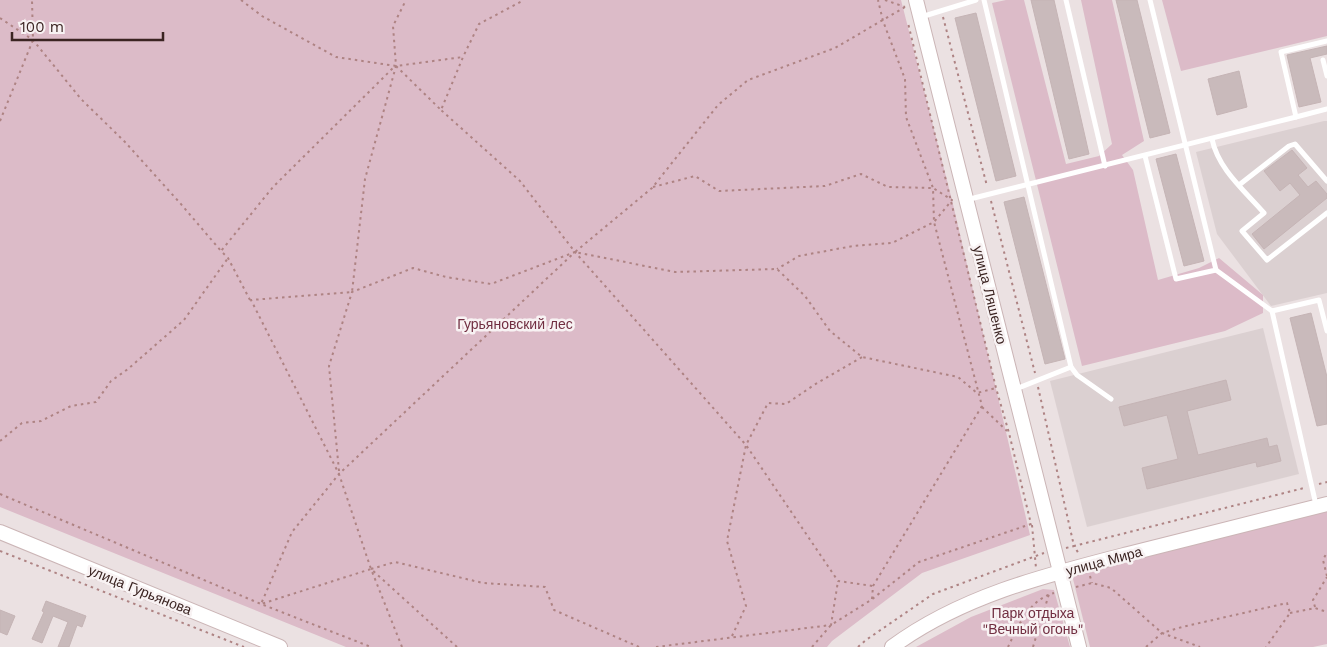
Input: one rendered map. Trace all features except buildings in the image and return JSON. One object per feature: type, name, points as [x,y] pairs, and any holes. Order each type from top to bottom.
[{"type":"main road","name":"улица Ляшенко","points":[[910,4],[959,200],[1014,390],[1079,647]]},
{"type":"main road","name":"улица Мира","points":[[892,647],[916,629],[977,599],[1060,572],[1322,505]]},
{"type":"main road","name":"улица Гурьянова","points":[[0,532],[260,643],[280,647]]},
{"type":"lane","points":[[914,17],[976,0]]},
{"type":"lane","points":[[984,0],[1071,368],[1077,375],[1111,399]]},
{"type":"lane","points":[[1066,0],[1105,166]]},
{"type":"lane","points":[[1150,0],[1216,270],[1272,311],[1322,505]]},
{"type":"lane","points":[[1296,117],[1281,52],[1327,40]]},
{"type":"lane","points":[[1323,60],[1327,76]]},
{"type":"lane","points":[[959,200],[1186,146],[1327,109]]},
{"type":"lane","points":[[1212,139],[1214,148],[1225,169],[1264,213],[1242,231],[1267,260],[1327,213]]},
{"type":"lane","points":[[1240,185],[1289,146],[1296,144],[1327,181]]},
{"type":"lane","points":[[1145,156],[1176,279],[1216,270]]},
{"type":"lane","points":[[1272,311],[1319,300],[1327,331]]},
{"type":"lane","points":[[1014,390],[1071,368]]},
{"type":"path","points":[[0,121],[33,40],[32,0]]},
{"type":"path","points":[[241,0],[262,16],[336,57],[396,66],[463,58]]},
{"type":"path","points":[[339,474],[329,366],[352,292],[365,179],[396,66],[393,26],[406,0]]},
{"type":"path","points":[[441,110],[479,24],[524,0]]},
{"type":"path","points":[[878,0],[883,21],[905,79],[906,117],[933,188],[934,222],[977,393],[982,406],[1009,433]]},
{"type":"path","points":[[885,0],[910,4]]},
{"type":"path","points":[[903,0],[910,4]]},
{"type":"path","points":[[261,604],[292,532],[339,474],[574,252],[652,188],[718,105],[748,80],[835,48],[910,4]]},
{"type":"path","points":[[858,647],[933,594],[1034,556],[1032,524],[996,388],[959,200],[914,17]]},
{"type":"path","points":[[0,18],[33,40],[81,99],[125,142],[228,258],[339,474],[371,570],[402,647]]},
{"type":"path","points":[[221,251],[273,187],[396,66]]},
{"type":"path","points":[[396,66],[441,110],[520,181],[574,252],[746,445],[838,581],[831,625]]},
{"type":"path","points":[[652,188],[695,176],[719,191],[825,186],[861,174],[888,187],[933,188],[959,200]]},
{"type":"path","points":[[251,300],[352,292],[413,268],[491,284],[574,252],[675,272],[777,269],[799,256],[853,246],[892,243],[934,222],[959,200]]},
{"type":"path","points":[[0,441],[22,423],[41,421],[71,406],[96,402],[111,382],[184,320],[228,258]]},
{"type":"path","points":[[777,269],[805,296],[830,331],[862,358],[958,377],[977,393]]},
{"type":"path","points":[[732,636],[746,606],[726,540],[746,445],[768,404],[786,404],[814,385],[862,358]]},
{"type":"path","points":[[977,393],[996,388]]},
{"type":"path","points":[[871,600],[873,586],[982,406]]},
{"type":"path","points":[[0,494],[261,604],[371,647]]},
{"type":"path","points":[[812,647],[831,625],[871,600],[919,562],[1032,524]]},
{"type":"path","points":[[0,551],[244,647]]},
{"type":"path","points":[[1315,608],[1313,600],[1327,576],[1323,560],[1327,552]]},
{"type":"path","points":[[261,604],[395,562],[483,583],[545,587],[554,610],[639,647]]},
{"type":"path","points":[[371,570],[457,647]]},
{"type":"path","points":[[838,581],[873,586]]},
{"type":"path","points":[[1092,583],[1112,588],[1162,633],[1200,647]]},
{"type":"path","points":[[1008,647],[1016,630],[1034,604],[1050,594],[1032,647]]},
{"type":"path","points":[[1146,647],[1162,633],[1182,627],[1287,603],[1290,613]]},
{"type":"path","points":[[1266,647],[1290,613],[1315,608],[1327,612]]},
{"type":"path","points":[[656,647],[831,625]]},
{"type":"shaded area","points":[[1327,121],[1327,293],[1271,306],[1217,234],[1196,152]]},
{"type":"shaded area","points":[[1263,328],[1299,474],[1087,527],[1050,381]]},
{"type":"green space","name":"Гурьяновский лес","points":[[0,0],[901,0],[952,200],[1030,535],[922,573],[832,641],[827,647],[346,647],[0,507]]},
{"type":"green space","points":[[1006,0],[1024,0],[1066,164],[1099,156],[1112,144],[1081,0],[1112,0],[1144,141],[1122,155],[1133,170],[1158,280],[1199,268],[1219,258],[1263,295],[1263,313],[1225,331],[1082,366],[992,3]]},
{"type":"green space","points":[[1162,0],[1327,0],[1327,36],[1181,71]]},
{"type":"green space","points":[[1327,510],[1327,644],[1313,647],[1090,647],[1072,575]]},
{"type":"green space","name":"Парк отдыха \"Вечный огонь\"","points":[[1043,589],[1054,590],[1070,647],[916,647],[971,617]]}]
